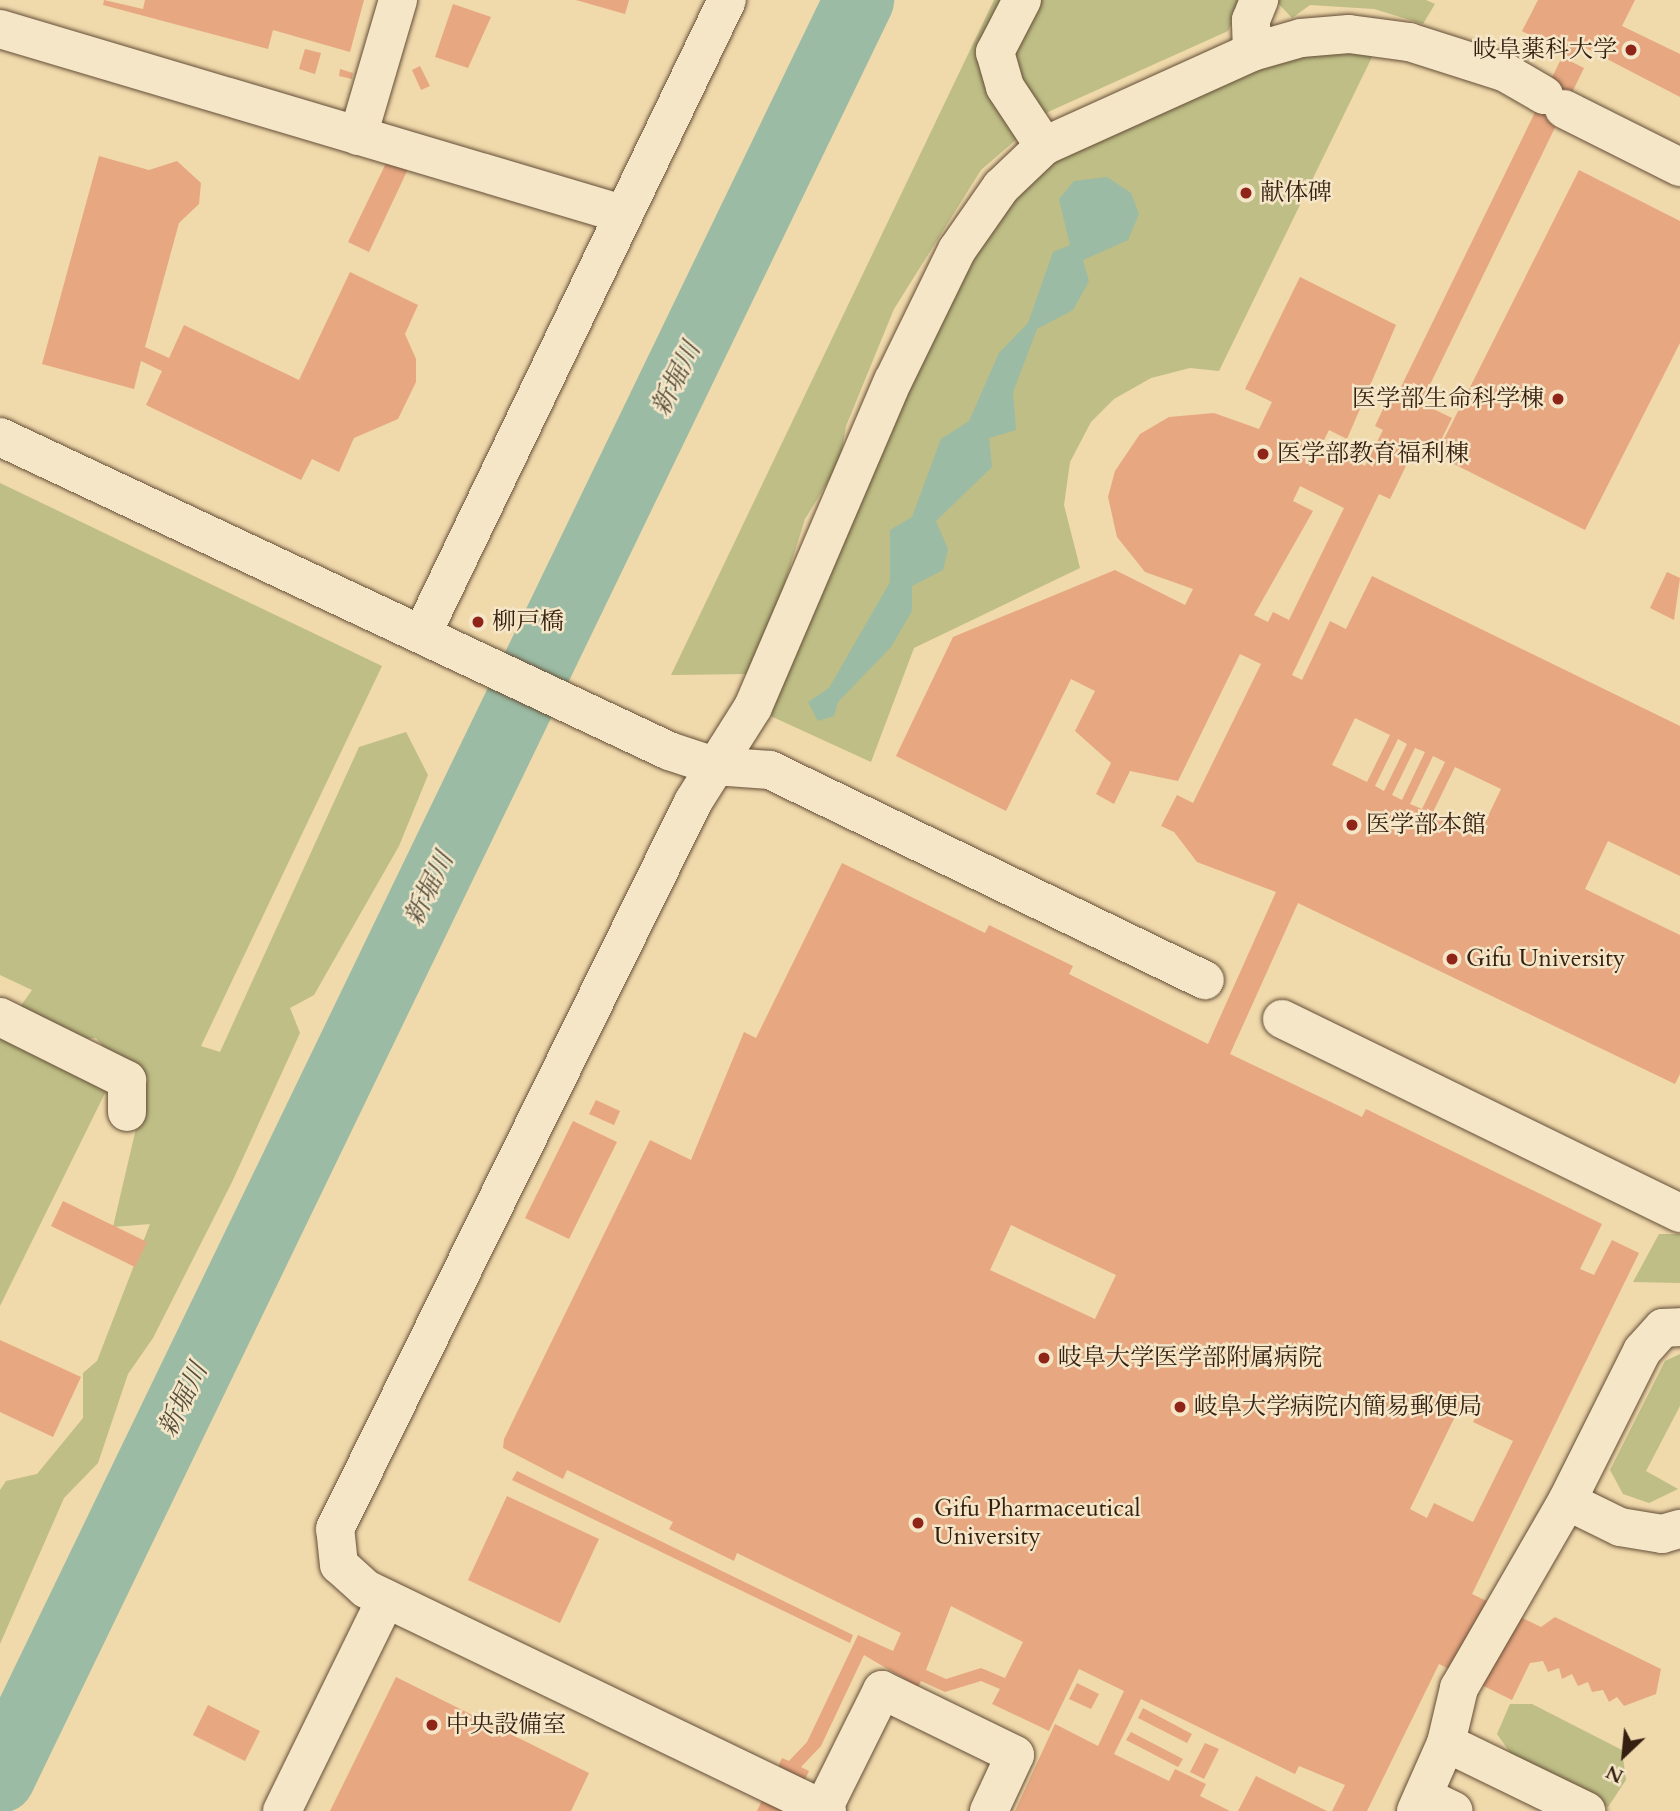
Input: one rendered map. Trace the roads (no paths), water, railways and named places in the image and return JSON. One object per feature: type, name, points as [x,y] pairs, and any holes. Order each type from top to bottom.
[{"type":"lane","points":[[358,136],[398,0]]},
{"type":"lane","points":[[424,632],[622,214],[727,0]]},
{"type":"lane","points":[[1021,0],[995,52],[1005,87],[1044,146]]},
{"type":"lane","points":[[1252,52],[1251,20],[1259,0]]},
{"type":"lane","points":[[0,30],[622,214]]},
{"type":"lane","points":[[989,1811],[1015,1755],[882,1690],[824,1810],[386,1599],[340,1565],[335,1529],[714,766],[753,707],[893,380],[957,250],[1001,187],[1044,146],[1252,52],[1349,34],[1409,42],[1506,74],[1680,167]]},
{"type":"lane","points":[[0,437],[611,721],[714,766],[770,770],[1205,980]]},
{"type":"lane","points":[[0,1017],[127,1080],[127,1112]]},
{"type":"lane","points":[[1282,1019],[1680,1213]]},
{"type":"lane","points":[[1431,1806],[1459,1688],[1567,1501],[1642,1351],[1662,1328],[1680,1327]]},
{"type":"lane","points":[[1567,1501],[1620,1527],[1662,1534],[1680,1530]]},
{"type":"lane","points":[[282,1811],[386,1599]]},
{"type":"lane","points":[[1446,1743],[1586,1811]]},
{"type":"waterway","name":"新堀川","points":[[0,1778],[859,0]]},
{"type":"place","name":"岐阜薬科大学","points":[[1631,50]]},
{"type":"place","name":"献体碑","points":[[1246,193]]},
{"type":"place","name":"医学部生命科学棟","points":[[1558,399]]},
{"type":"place","name":"医学部教育福利棟","points":[[1263,454]]},
{"type":"place","name":"柳戸橋","points":[[478,622]]},
{"type":"place","name":"医学部本館","points":[[1352,825]]},
{"type":"place","name":"Gifu University","points":[[1452,959]]},
{"type":"place","name":"岐阜大学医学部附属病院","points":[[1044,1358]]},
{"type":"place","name":"岐阜大学病院内簡易郵便局","points":[[1180,1407]]},
{"type":"place","name":"Gifu Pharmaceutical University","points":[[918,1523]]},
{"type":"place","name":"中央設備室","points":[[432,1725]]}]
